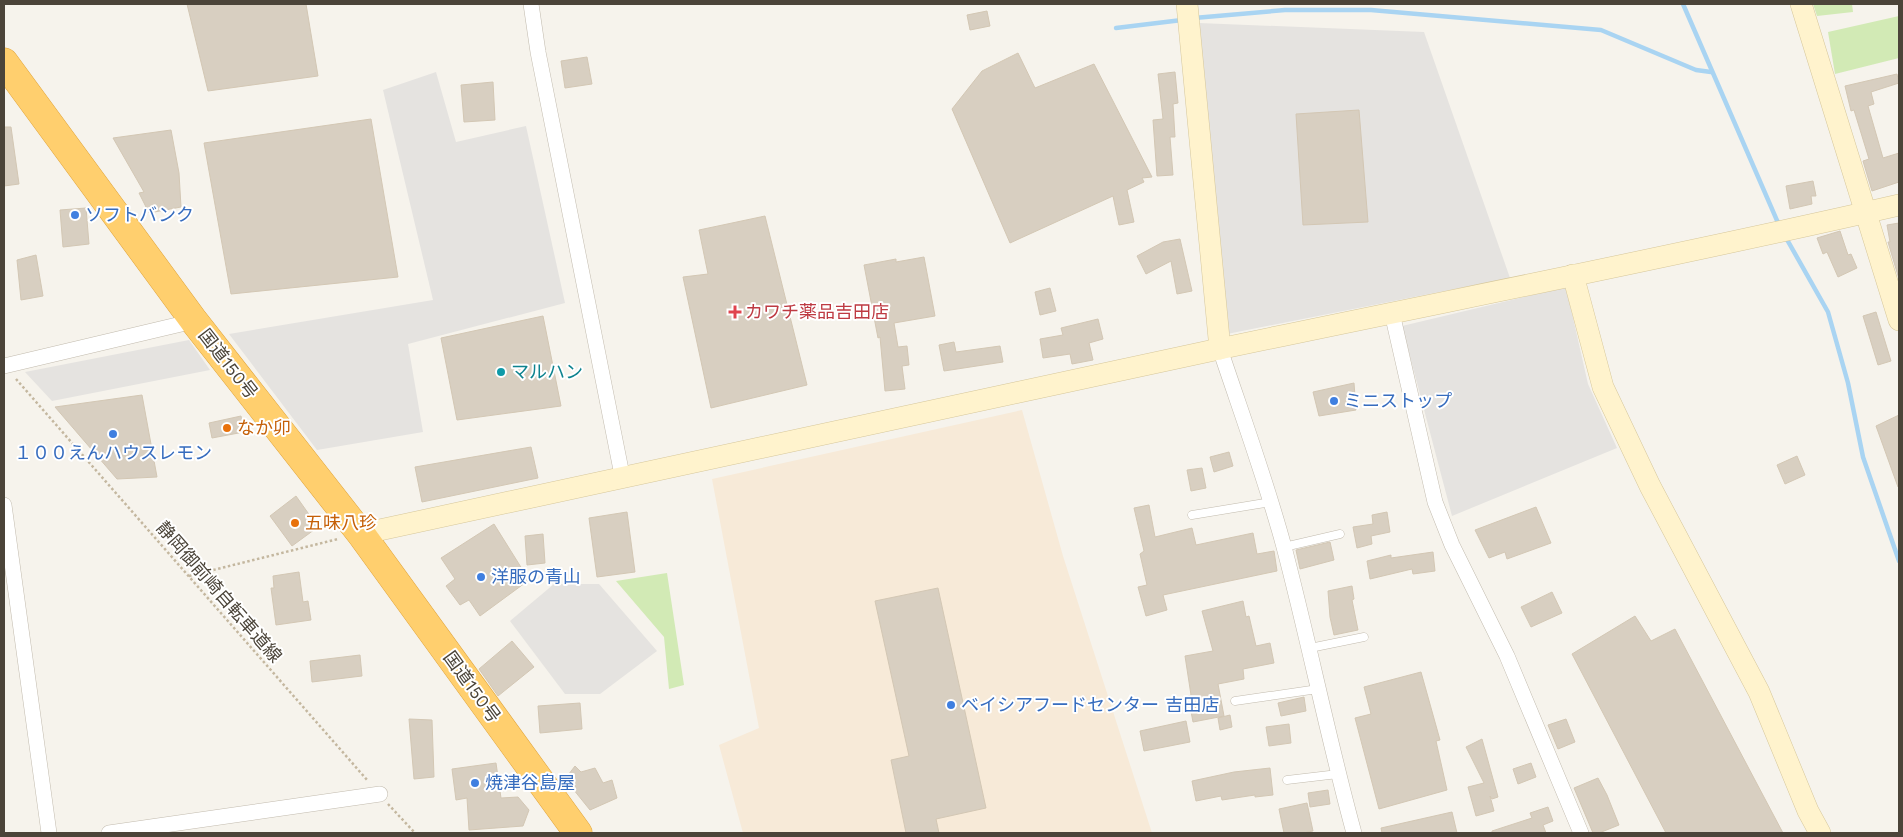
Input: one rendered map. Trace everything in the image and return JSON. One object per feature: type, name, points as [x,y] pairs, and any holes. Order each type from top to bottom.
[{"type":"highway","name":"国道150号","points":[[4,62],[194,320],[361,534],[578,833]]},
{"type":"street","points":[[531,4],[538,52],[622,480]]},
{"type":"street","points":[[1801,4],[1899,320]]},
{"type":"street","points":[[1188,11],[1220,349],[1272,502],[1310,648],[1338,774],[1354,833]]},
{"type":"street","points":[[361,534],[622,480],[1220,349],[1795,229],[1899,205]]},
{"type":"street","points":[[1573,275],[1603,387],[1650,486],[1759,692],[1808,811],[1820,833]]},
{"type":"street","points":[[1392,313],[1435,502],[1452,545],[1507,656],[1581,833]]},
{"type":"street","points":[[4,366],[194,320]]},
{"type":"street","points":[[4,505],[49,833]]},
{"type":"street","points":[[109,833],[380,794]]},
{"type":"lane","points":[[1192,515],[1272,502]]},
{"type":"lane","points":[[1284,547],[1340,534]]},
{"type":"lane","points":[[1310,648],[1364,637]]},
{"type":"lane","points":[[1235,701],[1318,689]]},
{"type":"lane","points":[[1287,780],[1338,774]]},
{"type":"path","name":"静岡御前崎自転車道線","points":[[14,378],[415,833]]},
{"type":"path","points":[[189,576],[361,534]]},
{"type":"shaded area","points":[[1199,23],[1424,32],[1510,278],[1227,334]]},
{"type":"shaded area","points":[[436,72],[456,142],[526,126],[565,303],[408,344],[423,432],[317,450],[229,334],[433,300],[383,90]]},
{"type":"shaded area","points":[[1566,287],[1588,384],[1617,448],[1452,516],[1402,326]]},
{"type":"shaded area","points":[[189,340],[210,370],[52,401],[25,372]]},
{"type":"shaded area","points":[[1022,410],[1063,556],[1152,833],[743,833],[719,745],[759,728],[712,479]]},
{"type":"shaded area","points":[[554,584],[599,584],[657,651],[600,694],[565,694],[510,621]]},
{"type":"green space","points":[[1813,4],[1852,4],[1853,12],[1817,16]]},
{"type":"green space","points":[[1899,16],[1899,58],[1835,74],[1828,32]]},
{"type":"green space","points":[[667,573],[684,685],[669,689],[664,637],[616,581]]},
{"type":"building","points":[[187,4],[306,4],[318,76],[208,91]]},
{"type":"building","points":[[987,11],[990,26],[970,30],[967,15]]},
{"type":"building","points":[[1018,53],[1035,88],[1094,64],[1152,177],[1142,178],[1144,182],[1127,190],[1134,222],[1119,225],[1113,196],[1010,243],[952,109],[982,71]]},
{"type":"building","points":[[587,57],[592,84],[565,88],[561,61]]},
{"type":"building","points":[[1175,72],[1178,103],[1173,104],[1175,137],[1170,137],[1173,175],[1157,176],[1153,120],[1163,119],[1158,74]]},
{"type":"building","points":[[1897,74],[1899,83],[1871,92],[1874,104],[1868,106],[1883,158],[1899,153],[1899,182],[1872,191],[1863,161],[1869,159],[1854,110],[1851,111],[1845,86]]},
{"type":"building","points":[[493,82],[495,120],[464,122],[461,85]]},
{"type":"building","points":[[1359,110],[1368,222],[1303,225],[1296,114]]},
{"type":"building","points":[[371,119],[398,277],[231,294],[204,143]]},
{"type":"building","points":[[4,127],[11,127],[19,184],[4,186]]},
{"type":"building","points":[[171,130],[179,173],[181,207],[149,213],[139,193],[144,192],[113,138]]},
{"type":"building","points":[[1813,181],[1816,196],[1811,196],[1812,204],[1790,209],[1786,186]]},
{"type":"building","points":[[86,208],[89,244],[63,247],[60,210]]},
{"type":"building","points":[[765,216],[807,385],[711,408],[683,277],[708,274],[699,230]]},
{"type":"building","points":[[1899,223],[1899,279],[1888,242],[1890,242],[1887,225]]},
{"type":"building","points":[[1840,231],[1848,255],[1851,254],[1857,268],[1838,277],[1827,252],[1823,254],[1817,238]]},
{"type":"building","points":[[1180,239],[1192,291],[1177,294],[1171,261],[1146,274],[1137,256],[1163,242]]},
{"type":"building","points":[[36,255],[43,296],[21,300],[17,260]]},
{"type":"building","points":[[924,257],[935,316],[894,323],[898,347],[907,346],[909,365],[902,366],[905,389],[885,391],[880,337],[878,338],[864,265],[896,259],[896,262]]},
{"type":"building","points":[[1050,288],[1056,311],[1040,315],[1035,292]]},
{"type":"building","points":[[1876,312],[1891,361],[1878,365],[1863,316]]},
{"type":"building","name":"マルハン","points":[[543,316],[561,406],[457,420],[441,338]]},
{"type":"building","points":[[1098,319],[1103,339],[1089,343],[1093,360],[1072,364],[1070,354],[1043,358],[1040,339],[1063,335],[1061,328]]},
{"type":"building","points":[[954,342],[956,352],[1000,346],[1003,362],[944,371],[939,345]]},
{"type":"building","points":[[1354,383],[1356,410],[1319,416],[1313,392]]},
{"type":"building","points":[[142,395],[157,477],[117,479],[55,407]]},
{"type":"building","points":[[1899,415],[1899,487],[1898,487],[1876,426]]},
{"type":"building","points":[[241,416],[244,432],[212,438],[209,423]]},
{"type":"building","points":[[531,447],[538,478],[422,502],[415,467]]},
{"type":"building","points":[[1229,452],[1233,466],[1214,472],[1210,457]]},
{"type":"building","points":[[1797,456],[1805,475],[1785,484],[1777,465]]},
{"type":"building","points":[[1202,468],[1206,488],[1191,491],[1187,470]]},
{"type":"building","points":[[296,496],[318,527],[292,546],[270,516]]},
{"type":"building","points":[[1149,505],[1155,537],[1192,528],[1196,545],[1253,533],[1257,554],[1274,551],[1277,571],[1163,595],[1167,610],[1146,616],[1138,587],[1147,585],[1140,554],[1144,551],[1134,508]]},
{"type":"building","points":[[1536,507],[1551,543],[1507,559],[1505,552],[1489,558],[1475,530]]},
{"type":"building","points":[[627,512],[635,572],[597,577],[589,518]]},
{"type":"building","points":[[1387,512],[1390,532],[1371,536],[1372,544],[1357,548],[1353,527],[1373,524],[1372,515]]},
{"type":"building","points":[[494,524],[529,580],[480,616],[469,600],[460,605],[446,586],[455,579],[441,558]]},
{"type":"building","points":[[543,534],[545,563],[527,565],[525,536]]},
{"type":"building","points":[[1330,542],[1334,560],[1300,569],[1296,550]]},
{"type":"building","points":[[1433,552],[1435,571],[1413,574],[1412,569],[1370,579],[1367,561],[1391,555],[1391,558]]},
{"type":"building","points":[[299,572],[303,602],[308,601],[311,620],[276,625],[271,588],[274,588],[273,576]]},
{"type":"building","points":[[1352,586],[1354,599],[1352,600],[1358,630],[1334,635],[1330,617],[1328,591]]},
{"type":"building","points":[[938,588],[986,808],[936,819],[939,833],[906,833],[891,760],[909,756],[875,601]]},
{"type":"building","points":[[1552,592],[1562,613],[1531,627],[1521,607]]},
{"type":"building","points":[[1243,601],[1246,617],[1249,616],[1256,646],[1270,643],[1274,663],[1243,669],[1244,679],[1218,684],[1224,716],[1193,722],[1188,696],[1191,695],[1185,656],[1213,651],[1202,611]]},
{"type":"building","points":[[1635,616],[1651,641],[1675,629],[1783,833],[1666,833],[1572,654]]},
{"type":"building","points":[[512,641],[534,667],[498,696],[479,669]]},
{"type":"building","points":[[360,655],[362,676],[312,682],[310,661]]},
{"type":"building","points":[[1421,672],[1440,740],[1436,741],[1447,790],[1379,809],[1355,718],[1371,714],[1364,687]]},
{"type":"building","points":[[1304,697],[1306,711],[1281,716],[1278,703]]},
{"type":"building","points":[[580,703],[582,729],[540,733],[538,706]]},
{"type":"building","points":[[1230,715],[1232,727],[1220,730],[1218,718]]},
{"type":"building","points":[[409,719],[432,720],[434,777],[414,779]]},
{"type":"building","points":[[1566,719],[1575,742],[1558,749],[1548,725]]},
{"type":"building","points":[[1186,721],[1190,742],[1144,751],[1140,731]]},
{"type":"building","points":[[1289,724],[1291,743],[1269,746],[1266,727]]},
{"type":"building","points":[[1482,739],[1498,797],[1492,799],[1490,796],[1494,811],[1476,816],[1468,787],[1484,783],[1466,747]]},
{"type":"building","points":[[496,763],[501,798],[518,797],[529,810],[523,826],[469,830],[467,798],[456,800],[452,769]]},
{"type":"building","points":[[1531,763],[1536,777],[1518,784],[1513,769]]},
{"type":"building","points":[[575,766],[581,772],[595,768],[603,783],[612,780],[617,798],[590,810],[565,779]]},
{"type":"building","points":[[1270,768],[1273,795],[1255,797],[1255,795],[1222,800],[1221,796],[1196,801],[1192,781],[1234,772]]},
{"type":"building","points":[[1598,778],[1619,825],[1599,833],[1593,833],[1574,788]]},
{"type":"building","points":[[1328,790],[1330,804],[1310,807],[1308,793]]},
{"type":"building","points":[[1307,803],[1313,831],[1284,833],[1279,809]]},
{"type":"building","points":[[1548,807],[1553,821],[1543,825],[1546,833],[1492,833],[1492,831],[1532,818],[1530,813]]},
{"type":"building","points":[[1452,812],[1457,833],[1382,833],[1381,828]]},
{"type":"waterway","points":[[1683,4],[1779,225]]},
{"type":"waterway","points":[[1194,18],[1285,10],[1371,10],[1601,30],[1696,70],[1711,72]]},
{"type":"waterway","points":[[1116,28],[1182,20]]},
{"type":"waterway","points":[[1785,236],[1828,312],[1848,383],[1863,457],[1899,561]]},
{"type":"place","name":"ソフトバンク","points":[[75,215]]},
{"type":"place","name":"カワチ薬品吉田店","points":[[735,312]]},
{"type":"place","name":"マルハン","points":[[501,372]]},
{"type":"place","name":"ミニストップ","points":[[1334,401]]},
{"type":"place","name":"なか卯","points":[[227,428]]},
{"type":"place","name":"１００えんハウスレモン","points":[[113,434]]},
{"type":"place","name":"五味八珍","points":[[295,523]]},
{"type":"place","name":"洋服の青山","points":[[481,577]]},
{"type":"place","name":"ベイシアフードセンター 吉田店","points":[[951,705]]},
{"type":"place","name":"焼津谷島屋","points":[[475,783]]}]
